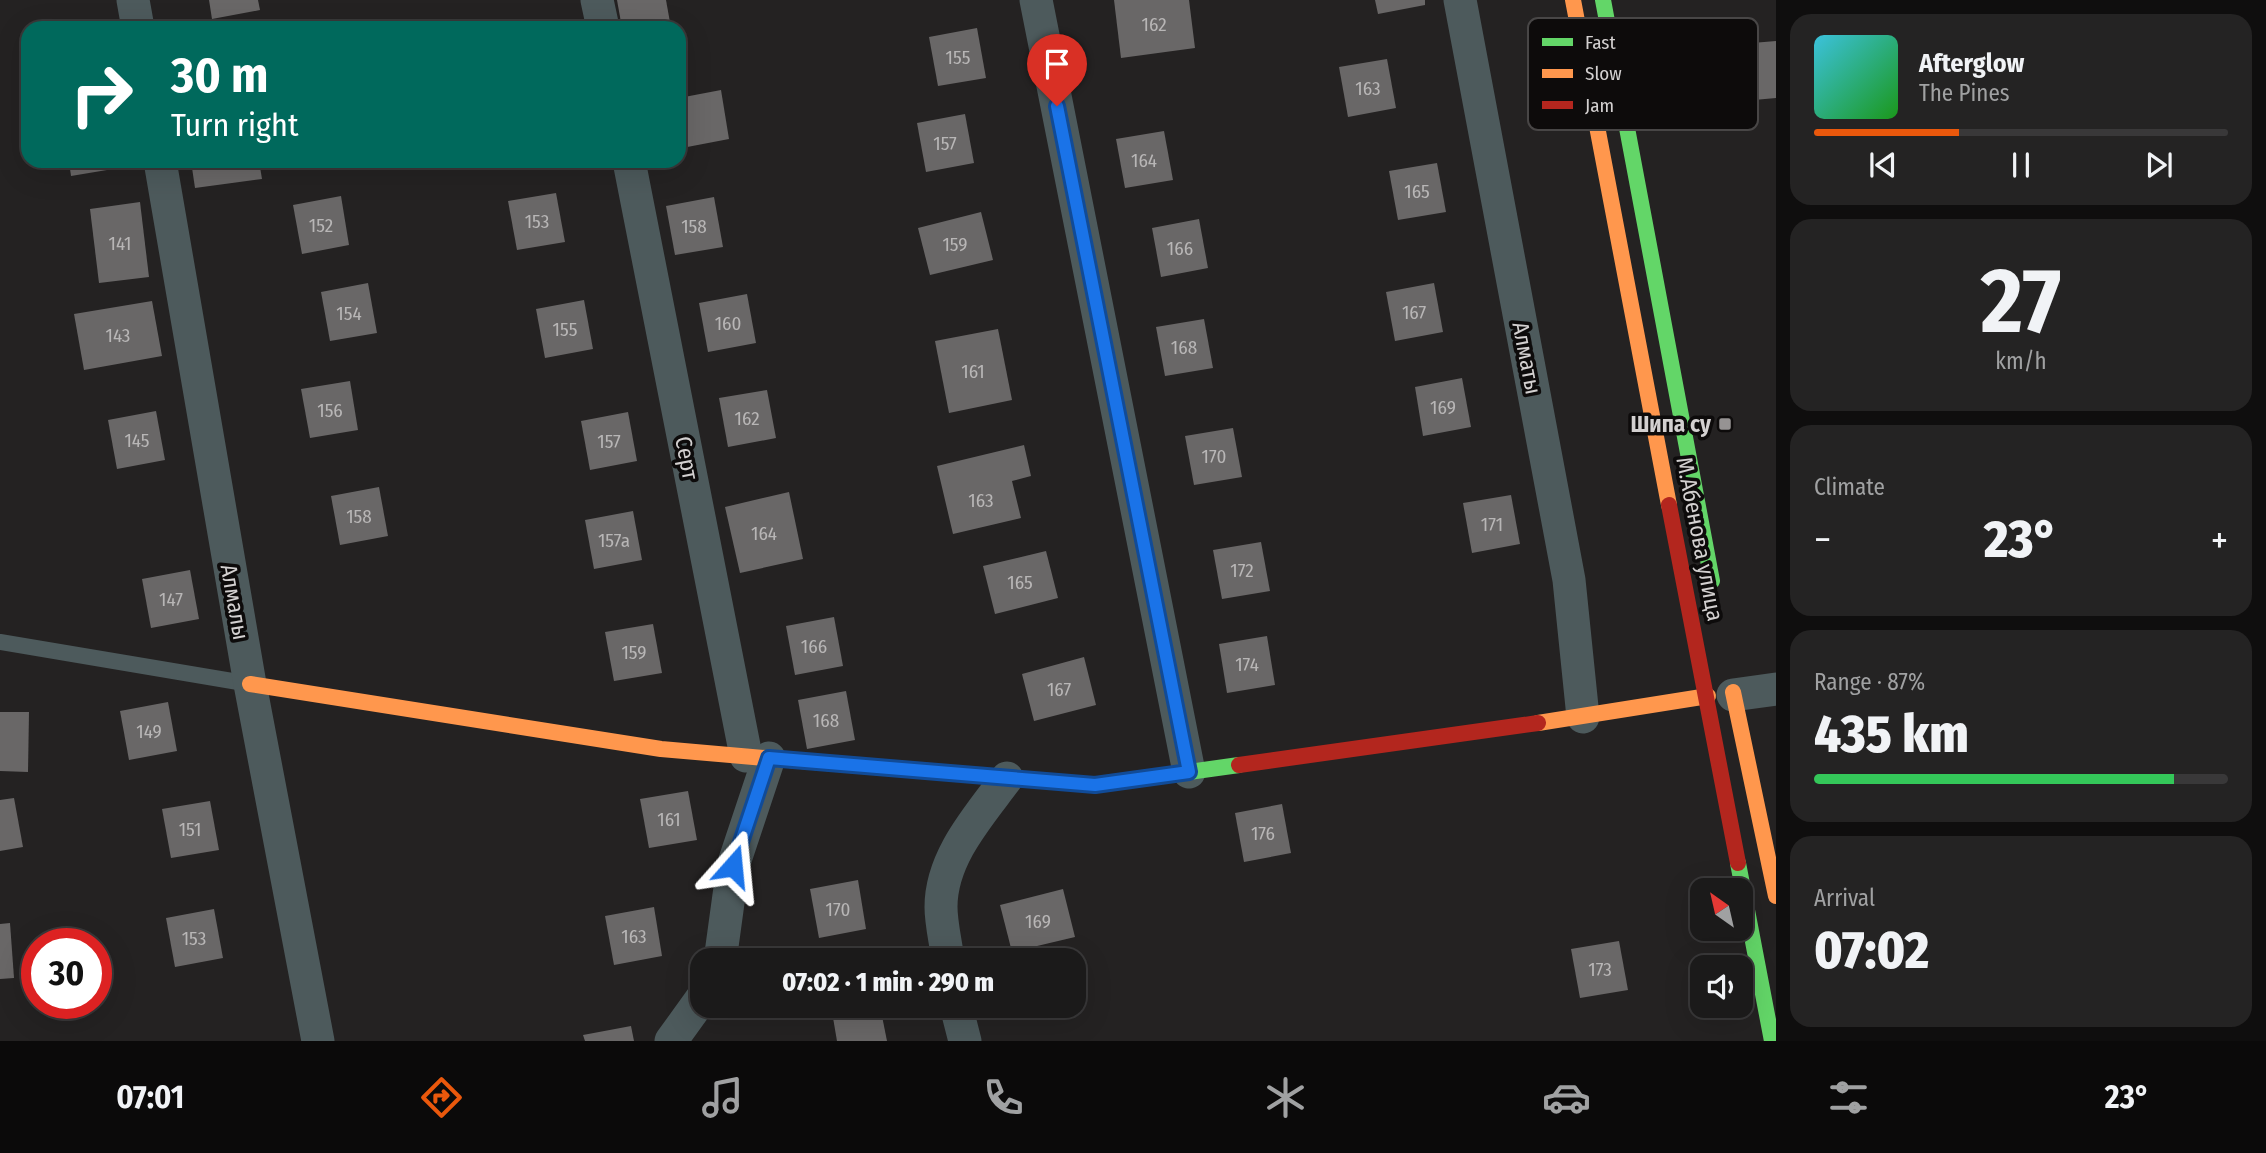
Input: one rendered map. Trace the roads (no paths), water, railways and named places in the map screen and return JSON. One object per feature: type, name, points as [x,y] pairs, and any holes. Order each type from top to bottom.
[{"type":"main road","name":"М.Абенова улица","points":[[1573,0],[1577,18]]},
{"type":"main road","name":"М.Абенова улица","points":[[1603,0],[1606,18]]},
{"type":"main road","name":"М.Абенова улица","points":[[1601,130],[1724,691],[1776,896]]},
{"type":"main road","name":"М.Абенова улица","points":[[1627,130],[1716,600]]},
{"type":"main road","points":[[250,684],[662,749],[1095,785],[1583,717],[1724,691]]},
{"type":"main road","name":"М.Абенова улица","points":[[1724,691],[1757,962],[1772,1041]]},
{"type":"street","points":[[133,0],[137,21]]},
{"type":"street","points":[[597,0],[602,21]]},
{"type":"street","points":[[1036,0],[1189,772]]},
{"type":"street","name":"Алматы","points":[[1461,0],[1569,580],[1583,717]]},
{"type":"street","name":"Алмалы","points":[[161,168],[250,684],[318,1041]]},
{"type":"street","name":"Серт","points":[[631,168],[757,757]]},
{"type":"street","points":[[1724,691],[1776,689]]},
{"type":"street","points":[[722,948],[733,866],[757,757]]},
{"type":"street","points":[[946,948],[941,906],[947,868],[968,832],[1007,778]]},
{"type":"street","points":[[671,1041],[690,1015]]},
{"type":"street","points":[[959,1018],[965,1041]]},
{"type":"lane","points":[[0,642],[250,684]]},
{"type":"place","name":"Шипа су","points":[[1725,424]]}]
